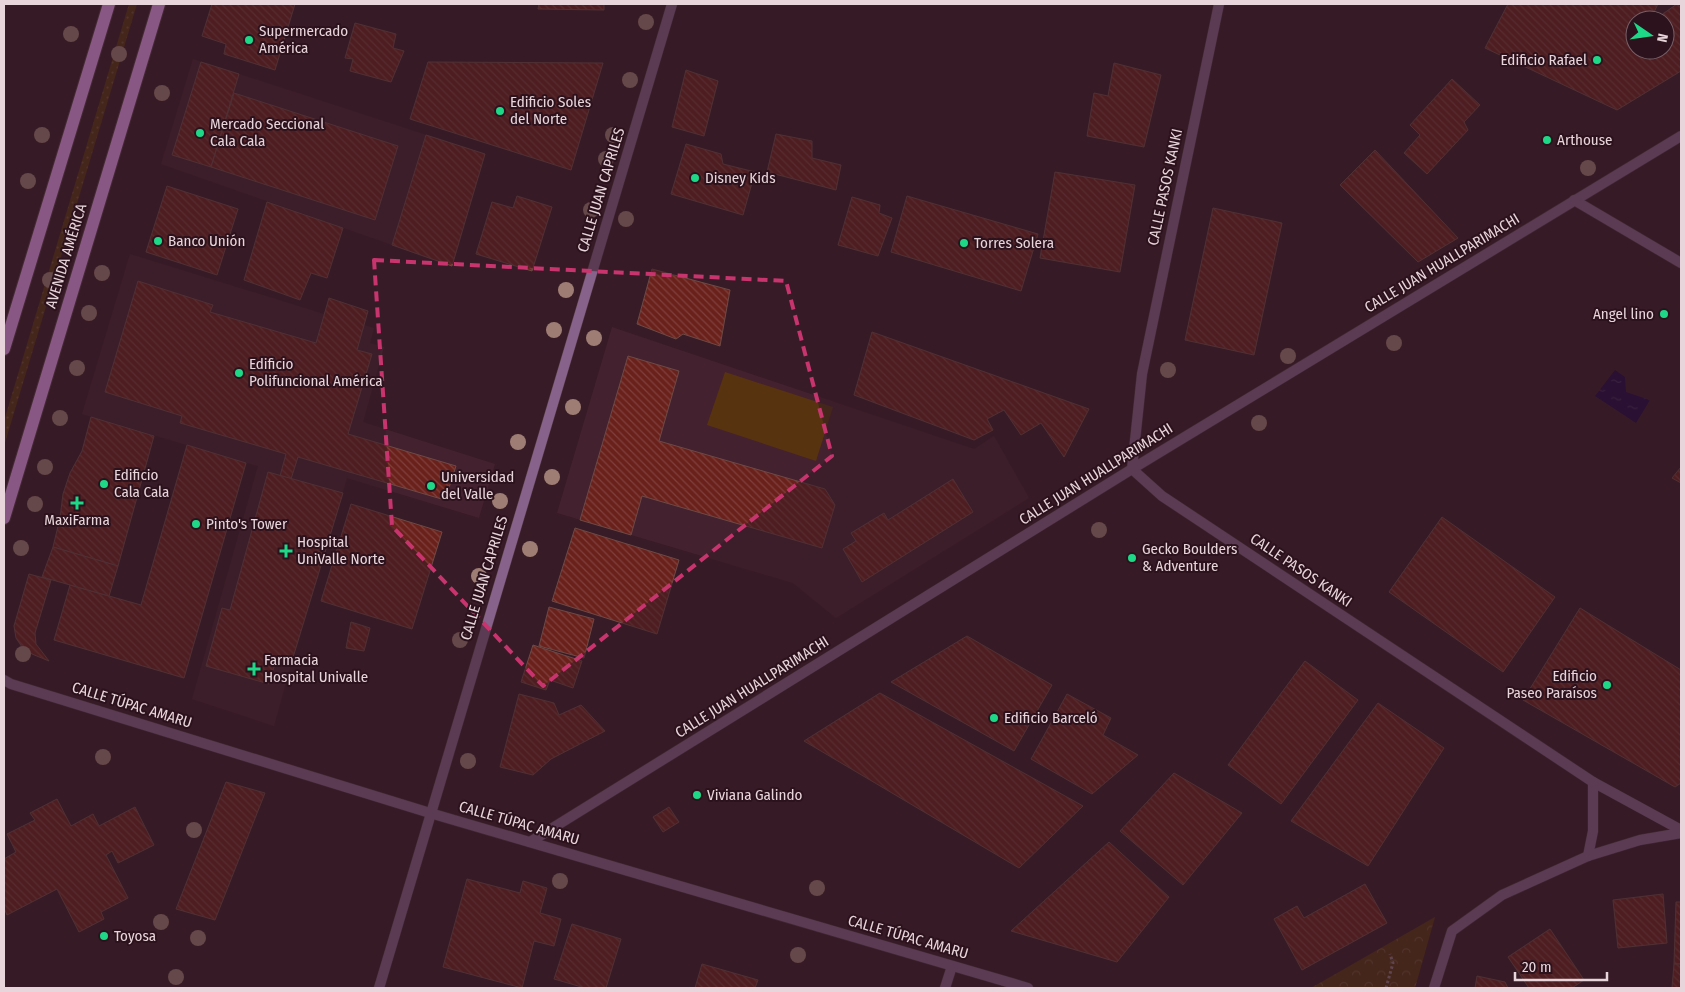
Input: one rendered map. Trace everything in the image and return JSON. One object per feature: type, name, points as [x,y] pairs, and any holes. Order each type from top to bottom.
[{"type":"main road","points":[[4,349],[109,4]]},
{"type":"main road","name":"AVENIDA AMÉRICA","points":[[4,518],[159,4]]},
{"type":"street","name":"CALLE JUAN CAPRILES","points":[[379,988],[672,4]]},
{"type":"street","name":"CALLE PASOS KANKI","points":[[1220,4],[1142,374],[1132,469],[1162,496],[1593,782],[1681,831]]},
{"type":"street","name":"CALLE JUAN HUALLPARIMACHI","points":[[530,842],[1132,469],[1681,136]]},
{"type":"street","points":[[1574,200],[1681,263]]},
{"type":"street","name":"CALLE TÚPAC AMARU","points":[[4,680],[11,684],[430,812],[1028,988]]},
{"type":"street","points":[[1588,856],[1593,831],[1593,782]]},
{"type":"street","points":[[1434,988],[1452,931],[1502,895],[1588,856],[1640,840],[1681,831]]},
{"type":"street","points":[[945,988],[952,966]]},
{"type":"path","points":[[1386,988],[1393,964],[1390,954]]},
{"type":"highlighted area","points":[[374,260],[786,281],[832,456],[543,686],[392,526]]},
{"type":"shaded area","name":"Mercado Seccional Cala Cala","points":[[193,59],[485,154],[452,266],[161,164]]},
{"type":"shaded area","name":"Universidad del Valle","points":[[130,254],[324,314],[329,298],[368,311],[364,325],[374,328],[370,343],[384,347],[363,422],[495,464],[479,518],[347,478],[274,726],[192,699],[258,466],[82,414]]},
{"type":"shaded area","points":[[612,327],[974,449],[994,436],[1029,498],[836,618],[793,583],[557,513]]},
{"type":"green space","points":[[129,4],[137,4],[4,446],[4,421]]},
{"type":"green space","points":[[725,372],[833,407],[816,461],[707,425]]},
{"type":"green space","points":[[1435,917],[1415,988],[1311,988]]},
{"type":"water","points":[[1615,370],[1625,377],[1626,392],[1650,400],[1636,423],[1595,396]]},
{"type":"building","name":"Supermercado América","points":[[212,4],[295,4],[275,70],[224,54],[226,44],[202,36]]},
{"type":"building","points":[[539,4],[604,4],[604,10],[538,9]]},
{"type":"building","name":"Edificio Rafael","points":[[1508,4],[1658,4],[1655,10],[1625,10],[1625,60],[1675,60],[1675,10],[1668,10],[1677,4],[1681,6],[1681,71],[1617,110],[1485,48]]},
{"type":"building","points":[[355,23],[396,34],[393,48],[404,51],[391,82],[350,71],[353,59],[345,58]]},
{"type":"building","name":"Mercado Seccional Cala Cala","points":[[201,62],[239,74],[211,167],[172,155]]},
{"type":"building","name":"Edificio Soles del Norte","points":[[428,62],[603,63],[571,170],[410,119]]},
{"type":"building","points":[[1114,63],[1161,75],[1144,147],[1087,136],[1094,93],[1108,96]]},
{"type":"building","points":[[686,70],[718,81],[704,136],[672,127]]},
{"type":"building","points":[[1452,79],[1480,105],[1464,122],[1468,130],[1427,174],[1404,153],[1420,135],[1410,125]]},
{"type":"building","points":[[234,93],[398,146],[375,220],[211,167]]},
{"type":"building","points":[[776,134],[812,141],[812,158],[841,165],[836,190],[767,172]]},
{"type":"building","points":[[426,135],[485,154],[452,266],[392,245]]},
{"type":"building","name":"Disney Kids","points":[[686,144],[721,154],[723,164],[755,172],[743,215],[671,194]]},
{"type":"building","points":[[1375,150],[1458,238],[1418,262],[1340,185]]},
{"type":"building","name":"Torres Solera","points":[[1055,172],[1135,185],[1120,272],[1040,258]]},
{"type":"building","points":[[167,186],[238,209],[217,275],[146,252]]},
{"type":"building","points":[[517,196],[552,207],[532,271],[476,254],[492,202],[513,208]]},
{"type":"building","name":"Torres Solera","points":[[907,196],[1038,234],[1021,291],[891,252]]},
{"type":"building","points":[[852,197],[880,205],[879,213],[892,218],[878,256],[838,245]]},
{"type":"building","points":[[267,202],[343,228],[327,278],[311,273],[300,300],[244,280]]},
{"type":"building","points":[[1213,208],[1282,223],[1254,355],[1185,340]]},
{"type":"building","points":[[652,269],[730,290],[720,346],[683,334],[676,339],[637,324]]},
{"type":"building","name":"Edificio Polifuncional América","points":[[138,281],[213,305],[210,312],[316,343],[329,298],[368,311],[357,350],[372,354],[348,434],[456,466],[445,500],[298,457],[291,479],[280,476],[286,454],[180,423],[182,416],[105,392]]},
{"type":"building","points":[[872,332],[1089,409],[1064,457],[1041,423],[1021,435],[1004,410],[987,419],[993,430],[974,440],[854,395]]},
{"type":"building","points":[[628,356],[679,371],[659,441],[825,489],[835,505],[822,548],[642,496],[631,535],[580,520]]},
{"type":"building","name":"Edificio Cala Cala","points":[[91,417],[154,436],[118,566],[53,547],[60,518],[63,494],[70,473],[82,451]]},
{"type":"building","name":"Pinto's Tower","points":[[187,445],[246,463],[184,678],[54,640],[70,585],[141,605]]},
{"type":"building","points":[[1681,467],[1681,483],[1672,478]]},
{"type":"building","name":"Hospital UniValle Norte","points":[[268,472],[343,493],[291,664],[276,660],[269,684],[206,666],[222,608],[230,610]]},
{"type":"building","points":[[953,479],[973,512],[862,582],[843,549],[856,541],[851,533],[884,513],[888,520]]},
{"type":"building","points":[[351,504],[442,532],[412,629],[321,601]]},
{"type":"building","points":[[1442,517],[1555,597],[1503,672],[1389,592]]},
{"type":"building","points":[[575,528],[679,560],[657,634],[552,601]]},
{"type":"building","points":[[53,547],[118,566],[109,596],[42,577]]},
{"type":"building","points":[[29,574],[51,580],[35,633],[36,644],[49,661],[32,654],[22,647],[16,638],[14,626]]},
{"type":"building","points":[[549,607],[594,619],[584,658],[539,646]]},
{"type":"building","name":"Edificio Paseo Paraísos","points":[[1580,608],[1681,670],[1681,783],[1675,787],[1523,700]]},
{"type":"building","points":[[351,622],[370,628],[364,651],[346,648]]},
{"type":"building","name":"Edificio Barceló","points":[[967,636],[1052,685],[1014,751],[891,682]]},
{"type":"building","points":[[533,645],[582,661],[573,688],[550,680],[546,690],[521,682]]},
{"type":"building","points":[[1305,661],[1358,700],[1281,804],[1228,765]]},
{"type":"building","points":[[880,693],[1083,806],[1019,868],[804,741]]},
{"type":"building","points":[[519,694],[554,703],[559,715],[581,705],[605,731],[551,759],[533,775],[500,767]]},
{"type":"building","name":"Edificio Barceló","points":[[1067,694],[1111,718],[1103,735],[1138,755],[1092,794],[1031,759]]},
{"type":"building","points":[[1378,703],[1444,748],[1368,866],[1291,821]]},
{"type":"building","points":[[1174,773],[1242,813],[1183,885],[1120,831]]},
{"type":"building","points":[[226,782],[265,793],[215,920],[176,909]]},
{"type":"building","points":[[57,799],[71,826],[93,814],[99,826],[135,807],[154,845],[118,863],[112,851],[106,855],[128,898],[101,912],[104,919],[79,932],[57,889],[7,915],[4,908],[4,859],[16,852],[7,834],[35,820],[30,813]]},
{"type":"building","points":[[669,807],[679,822],[663,832],[653,817]]},
{"type":"building","points":[[1109,842],[1169,897],[1117,962],[1011,931]]},
{"type":"building","points":[[467,879],[520,893],[523,881],[547,888],[540,913],[561,919],[554,946],[534,941],[522,988],[443,967]]},
{"type":"building","points":[[1365,884],[1387,923],[1302,970],[1274,919],[1297,906],[1304,918]]},
{"type":"building","points":[[1663,894],[1667,943],[1618,948],[1613,900]]},
{"type":"building","points":[[1676,902],[1681,902],[1681,964],[1674,964]]},
{"type":"building","points":[[572,924],[621,939],[606,988],[585,988],[554,979]]},
{"type":"building","points":[[1550,929],[1584,980],[1572,988],[1529,988],[1508,957]]},
{"type":"building","points":[[702,964],[758,980],[755,988],[695,988]]},
{"type":"building","points":[[1674,964],[1681,964],[1681,988],[1672,988]]},
{"type":"building","points":[[1477,976],[1505,982],[1508,988],[1475,988]]},
{"type":"place","name":"Supermercado América","points":[[249,40]]},
{"type":"place","name":"Edificio Rafael","points":[[1597,60]]},
{"type":"place","name":"Edificio Soles del Norte","points":[[500,111]]},
{"type":"place","name":"Mercado Seccional Cala Cala","points":[[200,133]]},
{"type":"place","name":"Arthouse","points":[[1547,140]]},
{"type":"place","name":"Disney Kids","points":[[695,178]]},
{"type":"place","name":"Banco Unión","points":[[158,241]]},
{"type":"place","name":"Torres Solera","points":[[964,243]]},
{"type":"place","name":"Angel lino","points":[[1664,314]]},
{"type":"place","name":"Edificio Polifuncional América","points":[[239,373]]},
{"type":"place","name":"Edificio Cala Cala","points":[[104,484]]},
{"type":"place","name":"Universidad del Valle","points":[[431,486]]},
{"type":"place","name":"MaxiFarma","points":[[77,503]]},
{"type":"place","name":"Pinto's Tower","points":[[196,524]]},
{"type":"place","name":"Hospital UniValle Norte","points":[[286,551]]},
{"type":"place","name":"Gecko Boulders & Adventure","points":[[1132,558]]},
{"type":"place","name":"Farmacia Hospital Univalle","points":[[254,669]]},
{"type":"place","name":"Edificio Paseo Paraísos","points":[[1607,685]]},
{"type":"place","name":"Edificio Barceló","points":[[994,718]]},
{"type":"place","name":"Viviana Galindo","points":[[697,795]]},
{"type":"place","name":"Toyosa","points":[[104,936]]}]
